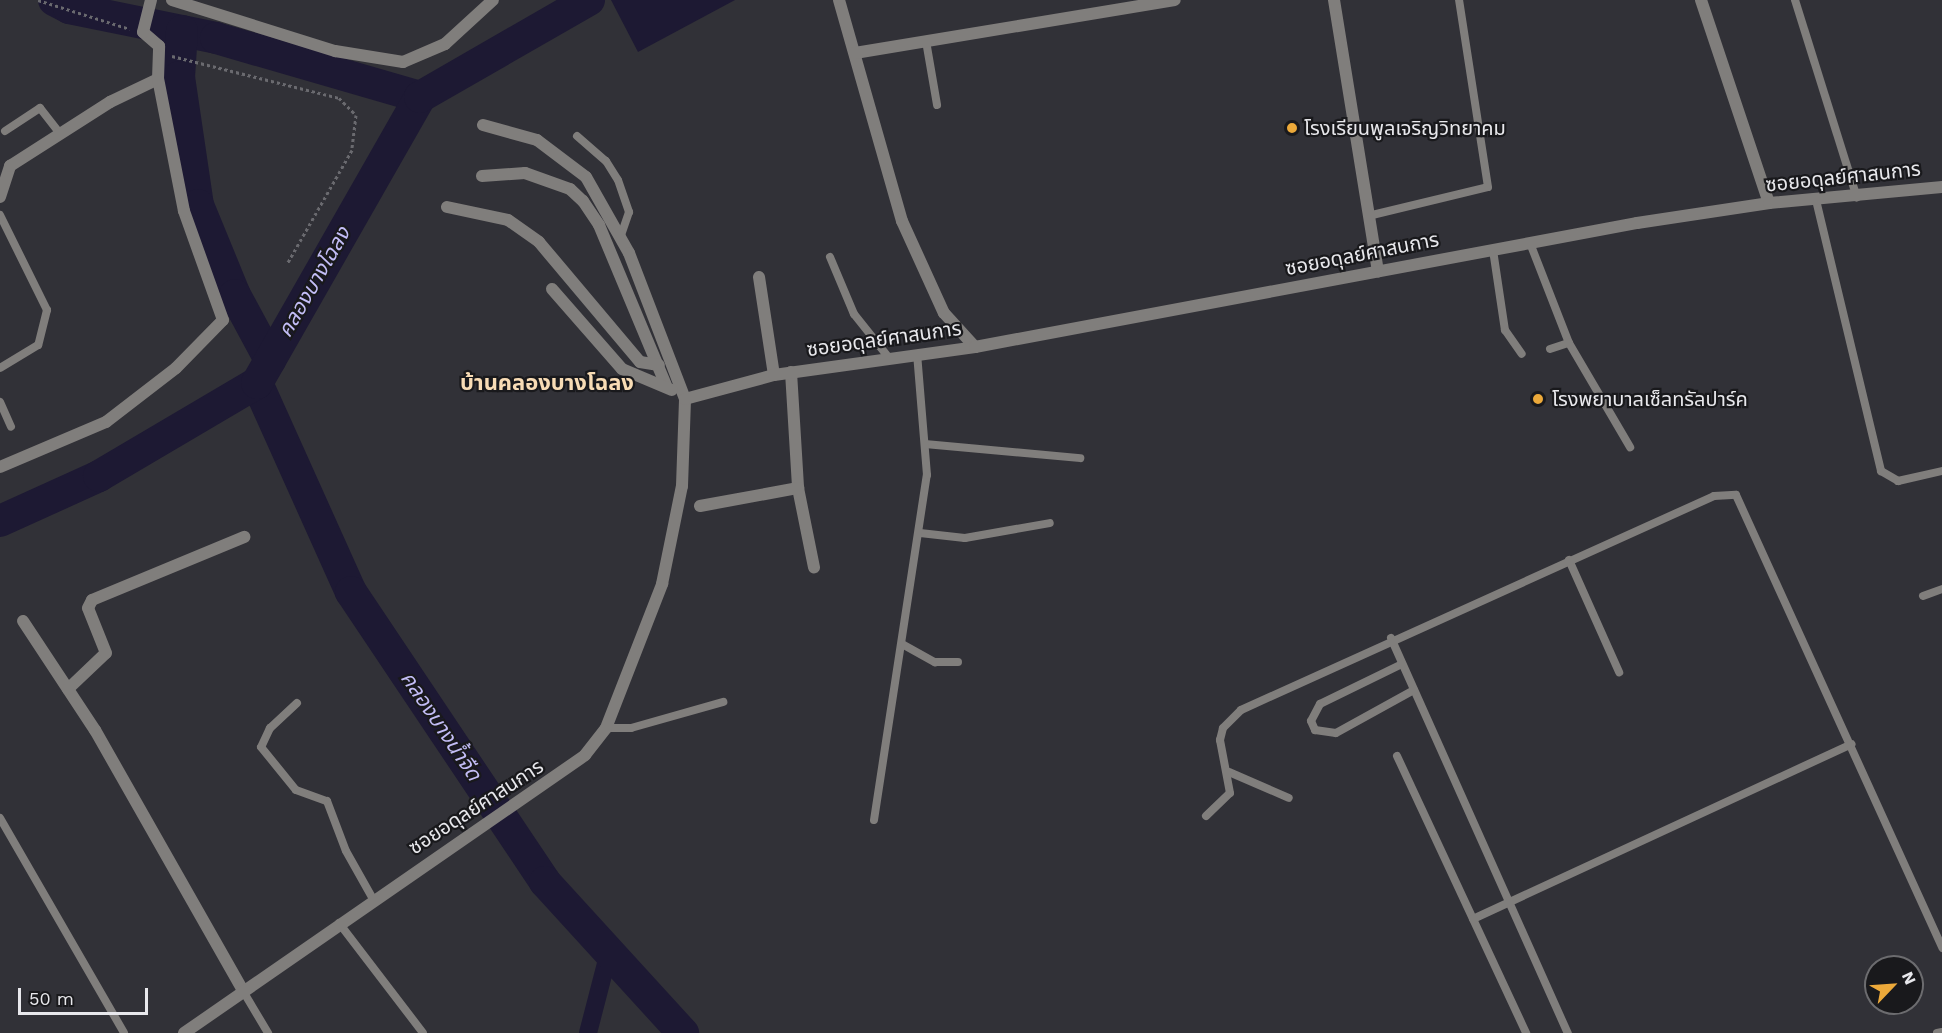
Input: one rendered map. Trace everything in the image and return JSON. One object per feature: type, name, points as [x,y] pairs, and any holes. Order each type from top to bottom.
[{"type":"street","points":[[0,467],[106,422],[176,368],[223,320],[184,211],[158,79],[159,46],[144,28],[151,0]]},
{"type":"street","points":[[172,0],[335,51],[403,62],[445,44],[493,0]]},
{"type":"street","points":[[839,0],[902,221],[944,313],[975,346]]},
{"type":"street","points":[[855,53],[1175,0]]},
{"type":"street","points":[[1334,0],[1378,271]]},
{"type":"street","points":[[1701,0],[1769,203]]},
{"type":"street","points":[[0,196],[10,166],[60,134],[158,79]]},
{"type":"street","points":[[483,125],[537,140],[567,159],[586,177],[621,235],[685,399]]},
{"type":"street","points":[[482,176],[525,173],[570,189],[583,201],[599,225],[660,365],[666,385]]},
{"type":"street","name":"ซอยอดุลย์ศาสนการ","points":[[184,1033],[373,899],[564,773],[606,728],[662,584],[682,486],[685,399],[774,375],[975,346],[1530,243],[1769,203],[1857,198],[1942,187]]},
{"type":"street","points":[[447,207],[508,220],[538,242],[640,362],[660,365]]},
{"type":"street","points":[[759,277],[774,375]]},
{"type":"street","points":[[552,289],[621,369],[638,380],[666,385],[685,399]]},
{"type":"street","points":[[791,372],[798,488],[814,567]]},
{"type":"street","points":[[700,506],[798,488]]},
{"type":"street","points":[[68,689],[106,653],[88,608],[92,600],[244,537]]},
{"type":"street","points":[[23,621],[68,689],[243,991]]},
{"type":"lane","points":[[1368,216],[1488,187],[1459,0]]},
{"type":"lane","points":[[1795,0],[1857,198]]},
{"type":"lane","points":[[926,41],[937,105]]},
{"type":"lane","points":[[4,131],[40,108],[60,134]]},
{"type":"lane","points":[[577,136],[606,161],[618,180],[629,212],[621,235]]},
{"type":"lane","points":[[1816,200],[1881,471],[1898,481],[1942,471]]},
{"type":"lane","points":[[0,215],[47,310],[39,345],[0,368]]},
{"type":"lane","points":[[1530,243],[1569,343],[1630,447]]},
{"type":"lane","points":[[1493,250],[1506,330],[1522,354]]},
{"type":"lane","points":[[830,257],[854,314],[889,358]]},
{"type":"lane","points":[[1550,349],[1569,343]]},
{"type":"lane","points":[[873,820],[920,533],[925,444],[917,354]]},
{"type":"lane","points":[[0,402],[11,428]]},
{"type":"lane","points":[[925,444],[1080,458]]},
{"type":"lane","points":[[1206,816],[1230,793],[1229,772],[1220,740],[1235,715],[1390,638],[1714,496],[1736,495],[1942,948]]},
{"type":"lane","points":[[920,533],[965,537],[1050,523]]},
{"type":"lane","points":[[1569,560],[1619,672]]},
{"type":"lane","points":[[1923,596],[1942,589]]},
{"type":"lane","points":[[1390,638],[1568,1033]]},
{"type":"lane","points":[[902,644],[935,662],[958,662]]},
{"type":"lane","points":[[1402,664],[1320,704],[1311,721],[1315,730],[1336,733],[1414,690]]},
{"type":"lane","points":[[606,728],[631,728],[723,702]]},
{"type":"lane","points":[[297,703],[270,728],[261,747],[296,790],[327,801],[346,851],[373,899]]},
{"type":"lane","points":[[1473,918],[1851,744]]},
{"type":"lane","points":[[1397,756],[1526,1033]]},
{"type":"lane","points":[[1229,772],[1289,798]]},
{"type":"lane","points":[[0,818],[124,1033]]},
{"type":"lane","points":[[339,923],[423,1033]]},
{"type":"lane","points":[[243,991],[268,1033]]},
{"type":"lane","points":[[1937,1033],[1942,1032]]},
{"type":"path","points":[[38,0],[144,28]]},
{"type":"path","points":[[172,57],[339,98],[356,115],[352,150],[287,264]]},
{"type":"shaded area","points":[[611,0],[735,0],[638,52]]},
{"type":"waterway","points":[[54,0],[69,8],[216,38],[420,97]]},
{"type":"waterway","name":"คลองบางโฉลง","points":[[0,521],[99,476],[257,383],[420,97],[589,0]]},
{"type":"waterway","points":[[182,31],[179,77],[198,205],[235,295],[270,360]]},
{"type":"waterway","name":"คลองบางน้ำจืด","points":[[257,383],[351,592],[545,882],[683,1033]]},
{"type":"waterway","points":[[588,1033],[609,952]]},
{"type":"place","name":"โรงเรียนพูลเจริญวิทยาคม","points":[[1292,128]]},
{"type":"place","name":"โรงพยาบาลเซ็ลทรัลปาร์ค","points":[[1538,399]]},
{"type":"district","name":"บ้านคลองบางโฉลง","points":[[547,383]]}]
